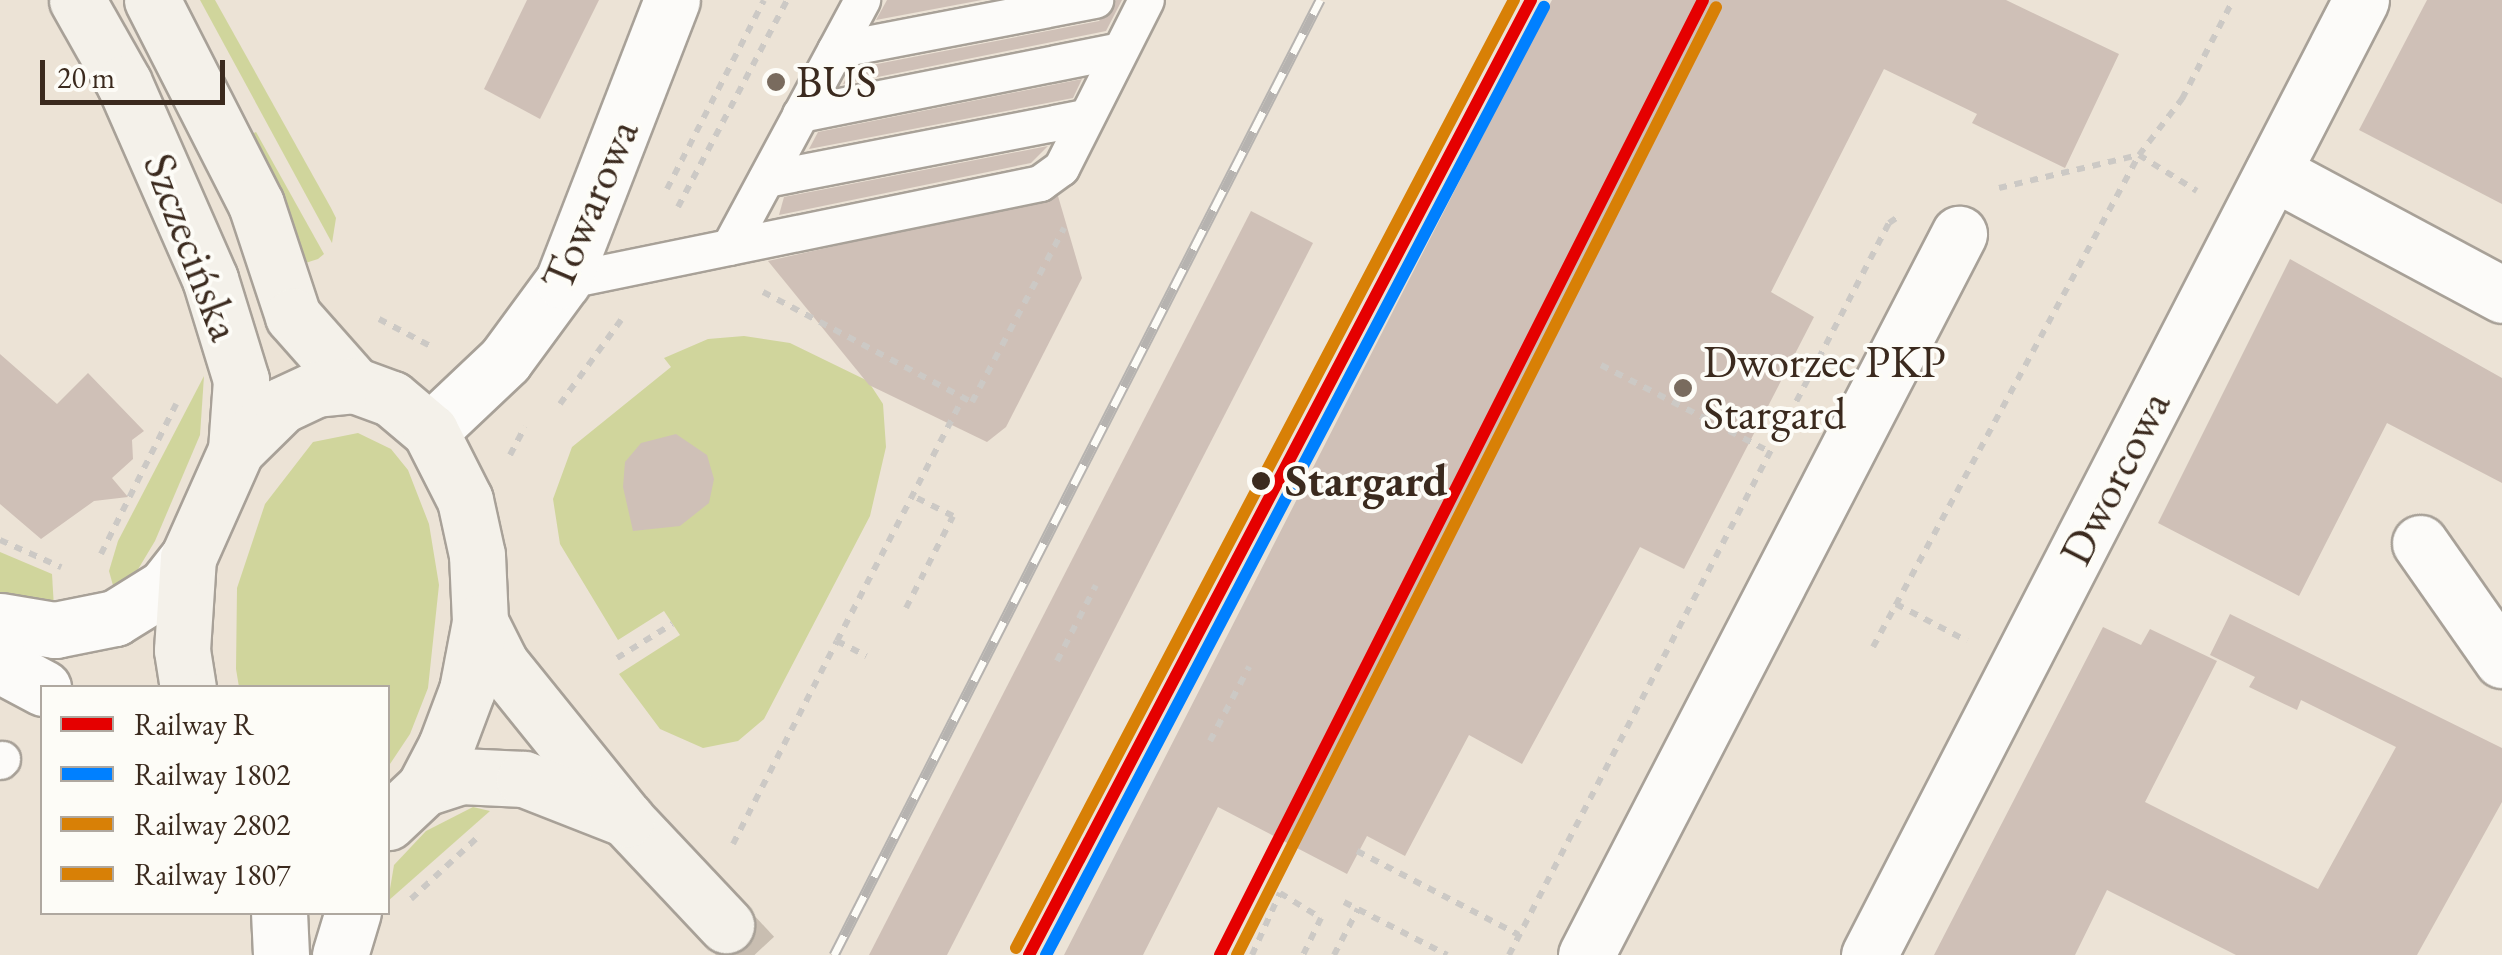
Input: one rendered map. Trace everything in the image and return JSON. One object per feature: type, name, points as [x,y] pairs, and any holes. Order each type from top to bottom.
[{"type":"main road","name":"Szczecińska","points":[[77,0],[132,100],[210,279],[242,380],[236,450]]},
{"type":"main road","name":"Szczecińska","points":[[152,0],[256,204],[293,316],[354,385]]},
{"type":"main road","points":[[188,685],[182,650],[188,558],[236,450],[282,405],[316,389],[354,385],[392,399],[430,431],[465,500],[477,555],[480,622],[467,690],[397,815]]},
{"type":"main road","points":[[480,622],[501,664],[626,819],[726,926]]},
{"type":"main road","points":[[397,815],[460,776],[524,780],[626,819]]},
{"type":"street","name":"Towarowa","points":[[430,431],[505,360],[562,281],[672,0]]},
{"type":"street","name":"Dworcowa","points":[[1868,955],[2361,0]]},
{"type":"street","points":[[2272,172],[2502,295]]},
{"type":"street","points":[[1586,955],[1959,234]]},
{"type":"street","points":[[2420,543],[2502,660]]},
{"type":"street","points":[[0,621],[55,630],[114,618],[165,586],[188,558]]},
{"type":"street","points":[[0,665],[40,686]]},
{"type":"street","points":[[279,915],[282,955]]},
{"type":"street","points":[[340,955],[370,915]]},
{"type":"lane","points":[[729,247],[862,0]]},
{"type":"lane","points":[[835,50],[1095,0]]},
{"type":"lane","points":[[562,281],[1040,183],[1061,168],[1146,0]]},
{"type":"lane","points":[[800,114],[1120,50]]},
{"type":"lane","points":[[766,179],[1086,117]]},
{"type":"path","points":[[693,178],[787,0]]},
{"type":"path","points":[[1873,647],[2140,155],[2182,99],[2234,0]]},
{"type":"path","points":[[2140,155],[2215,202]]},
{"type":"path","points":[[752,287],[972,402],[1072,212]]},
{"type":"path","points":[[560,404],[620,320],[639,315]]},
{"type":"path","points":[[1601,364],[1770,452]]},
{"type":"path","points":[[92,567],[186,386]]},
{"type":"path","points":[[732,845],[963,398]]},
{"type":"path","points":[[906,608],[952,516],[913,496]]},
{"type":"path","points":[[0,540],[71,570]]},
{"type":"path","points":[[1057,662],[1096,585]]},
{"type":"path","points":[[1896,604],[1971,643]]},
{"type":"path","points":[[616,658],[672,624]]},
{"type":"path","points":[[837,642],[866,656]]},
{"type":"path","points":[[1210,741],[1249,667]]},
{"type":"path","points":[[390,899],[490,828]]},
{"type":"path","points":[[1357,851],[1519,935]]},
{"type":"path","points":[[1252,955],[1280,893],[1321,918],[1304,955]]},
{"type":"path","points":[[1344,902],[1432,952],[1447,955]]},
{"type":"path","points":[[1334,955],[1358,909]]},
{"type":"green space","points":[[200,0],[215,0],[331,208],[336,218],[332,243]]},
{"type":"green space","points":[[256,132],[324,254],[318,259],[296,266],[245,137]]},
{"type":"green space","points":[[744,336],[790,343],[868,381],[883,404],[886,447],[870,516],[764,719],[738,741],[703,748],[660,729],[619,674],[680,635],[664,611],[618,640],[560,544],[553,499],[572,447],[671,367],[664,358],[708,339]]},
{"type":"green space","points":[[204,376],[200,435],[155,541],[137,571],[114,589],[109,571],[118,541]]},
{"type":"green space","points":[[358,433],[391,449],[408,470],[429,524],[439,585],[428,688],[410,734],[390,764],[390,685],[239,685],[237,588],[265,504],[313,442]]},
{"type":"green space","points":[[0,552],[52,574],[54,608],[0,594]]},
{"type":"green space","points":[[473,807],[490,811],[390,899],[394,865],[426,831]]},
{"type":"building","points":[[527,0],[599,0],[540,119],[484,89]]},
{"type":"building","points":[[887,0],[982,0],[876,20]]},
{"type":"building","points":[[1116,0],[1122,0],[1106,31],[843,84],[851,69],[1099,21]]},
{"type":"building","points":[[1552,0],[2006,0],[2119,54],[2065,168],[1972,123],[1977,114],[1884,69],[1771,292],[1814,317],[1684,569],[1640,547],[1522,764],[1469,735],[1405,856],[1367,836],[1347,874],[1218,807],[1143,955],[1064,955]]},
{"type":"building","points":[[2427,0],[2502,0],[2502,204],[2359,130]]},
{"type":"building","points":[[1082,79],[1073,98],[809,149],[818,132]]},
{"type":"building","points":[[1048,146],[1031,163],[779,215],[784,197]]},
{"type":"building","points":[[1058,196],[1082,278],[1006,427],[987,442],[869,385],[768,261]]},
{"type":"building","points":[[1251,211],[1313,243],[947,955],[869,955]]},
{"type":"building","points":[[2290,259],[2502,378],[2502,483],[2387,423],[2299,596],[2158,523]]},
{"type":"building","points":[[0,354],[57,404],[88,373],[144,431],[132,440],[133,459],[112,478],[128,497],[94,501],[41,539],[0,504]]},
{"type":"building","points":[[676,434],[707,455],[714,479],[709,503],[680,526],[633,531],[623,487],[625,462],[641,443]]},
{"type":"building","points":[[2230,614],[2502,748],[2502,802],[2417,955],[2236,955],[2107,890],[2075,955],[1934,955],[2103,627],[2141,645],[2150,629],[2217,661],[2145,802],[2318,889],[2396,747],[2301,700],[2297,710],[2249,687],[2255,677],[2210,655]]},
{"type":"tunnel","points":[[726,925],[754,955]]},
{"type":"railway","points":[[834,955],[1320,0]]},
{"type":"rail line","name":"2802","points":[[1016,948],[1514,0]]},
{"type":"rail line","name":"R","points":[[1029,955],[1531,0]]},
{"type":"rail line","name":"R","points":[[1220,955],[1703,0]]},
{"type":"rail line","name":"1802","points":[[1046,955],[1544,7]]},
{"type":"rail line","name":"1807","points":[[1237,955],[1716,7]]},
{"type":"place","name":"BUS","points":[[776,82]]},
{"type":"place","name":"Dworzec PKP Stargard","points":[[1683,388]]},
{"type":"place","name":"Stargard","points":[[1261,481]]}]
